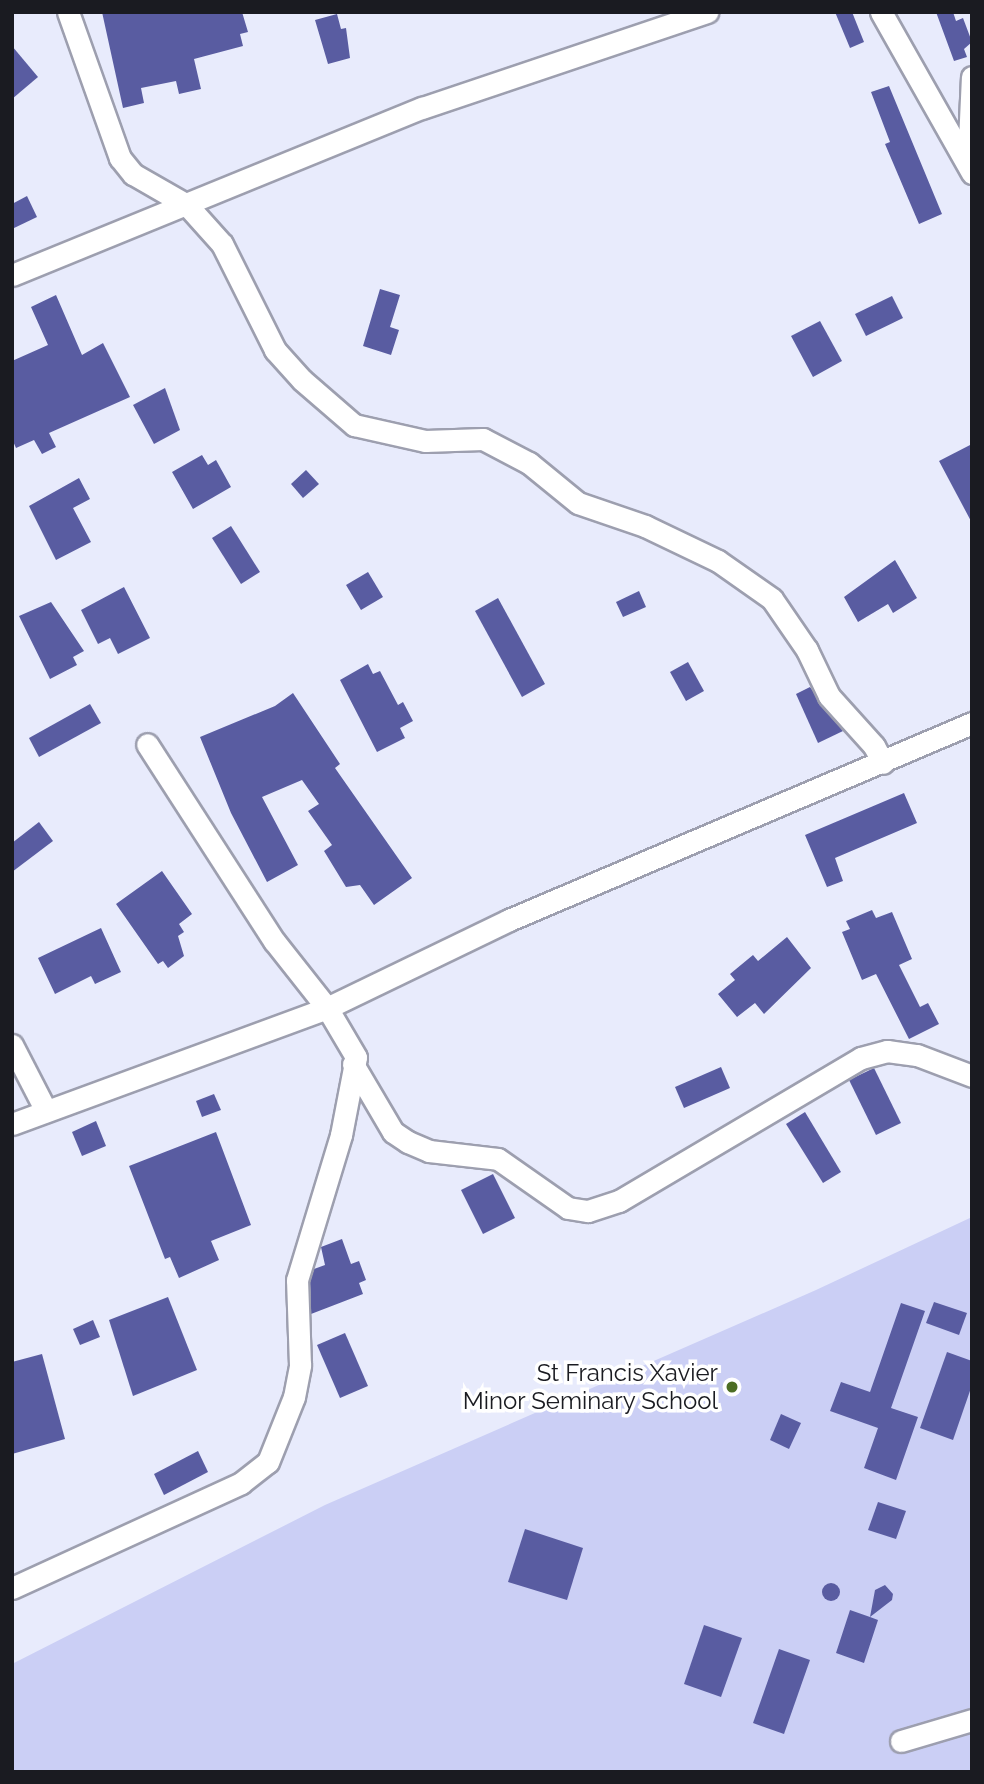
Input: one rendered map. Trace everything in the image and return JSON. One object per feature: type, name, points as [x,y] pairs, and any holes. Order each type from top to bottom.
[{"type":"street","points":[[68,12],[120,158],[133,174],[187,205],[222,244],[275,350],[354,425],[425,441],[483,439],[529,463],[579,503],[645,526],[718,561],[772,599],[807,650],[829,696],[874,746],[883,763]]},
{"type":"street","points":[[12,275],[422,108],[707,12]]},
{"type":"street","points":[[881,12],[970,170]]},
{"type":"street","points":[[970,170],[972,77]]},
{"type":"street","points":[[12,1124],[327,1008],[509,920],[972,723]]},
{"type":"street","points":[[12,1588],[241,1483],[268,1462],[294,1397],[299,1365],[297,1280],[341,1135],[356,1057],[348,1039],[327,1008],[274,941],[146,744]]},
{"type":"street","points":[[12,1045],[46,1111]]},
{"type":"street","points":[[353,1064],[393,1132],[408,1142],[429,1151],[498,1159],[568,1208],[588,1212],[619,1201],[861,1058],[887,1051],[917,1055],[972,1076]]},
{"type":"street","points":[[901,1741],[972,1720]]},
{"type":"shaded area","name":"St Francis Xavier Minor Seminary School","points":[[972,1217],[972,1772],[12,1772],[12,1664],[325,1505],[816,1290]]},
{"type":"building","points":[[102,12],[242,12],[248,32],[240,34],[243,46],[194,59],[201,89],[179,94],[176,81],[141,88],[144,103],[123,108]]},
{"type":"building","points":[[835,12],[852,12],[864,42],[850,48]]},
{"type":"building","points":[[936,12],[953,12],[956,21],[963,18],[972,42],[964,49],[967,57],[954,61]]},
{"type":"building","points":[[337,14],[341,29],[346,28],[350,58],[328,64],[315,20]]},
{"type":"building","points":[[12,46],[38,77],[12,99]]},
{"type":"building","points":[[889,86],[942,214],[919,224],[885,144],[890,142],[871,92]]},
{"type":"building","points":[[27,196],[37,217],[12,229],[12,204]]},
{"type":"building","points":[[380,289],[400,295],[390,327],[399,330],[391,355],[363,346]]},
{"type":"building","points":[[56,295],[82,355],[103,343],[130,397],[49,433],[56,447],[42,454],[34,440],[16,448],[12,439],[12,361],[48,345],[31,307]]},
{"type":"building","points":[[892,296],[903,318],[866,336],[855,314]]},
{"type":"building","points":[[820,321],[842,361],[813,377],[791,336]]},
{"type":"building","points":[[165,388],[180,430],[154,444],[133,405]]},
{"type":"building","points":[[972,444],[972,523],[939,461]]},
{"type":"building","points":[[202,455],[208,465],[216,460],[231,487],[193,509],[172,472]]},
{"type":"building","points":[[306,470],[319,484],[303,498],[291,484]]},
{"type":"building","points":[[79,478],[90,499],[73,508],[91,542],[56,560],[29,506]]},
{"type":"building","points":[[231,526],[260,572],[241,584],[212,538]]},
{"type":"building","points":[[895,560],[917,598],[893,613],[888,604],[858,622],[844,597]]},
{"type":"building","points":[[368,572],[383,597],[361,610],[346,585]]},
{"type":"building","points":[[124,587],[150,638],[118,654],[110,638],[98,644],[81,610]]},
{"type":"building","points":[[639,591],[646,607],[623,617],[616,602]]},
{"type":"building","points":[[498,598],[545,684],[522,697],[475,611]]},
{"type":"building","points":[[51,602],[84,651],[73,657],[77,665],[50,679],[19,616]]},
{"type":"building","points":[[688,662],[704,691],[686,701],[670,672]]},
{"type":"building","points":[[368,664],[373,674],[380,671],[398,705],[403,702],[413,721],[400,728],[405,738],[377,752],[340,680]]},
{"type":"building","points":[[810,687],[843,731],[818,743],[796,694]]},
{"type":"building","points":[[293,693],[340,764],[335,768],[412,878],[374,905],[360,885],[346,887],[324,851],[332,845],[308,811],[319,804],[302,780],[262,797],[298,865],[267,882],[231,813],[200,737],[275,706]]},
{"type":"building","points":[[90,704],[101,723],[39,757],[29,738]]},
{"type":"building","points":[[904,793],[917,823],[835,858],[843,881],[827,887],[805,835]]},
{"type":"building","points":[[39,822],[53,841],[12,872],[12,843]]},
{"type":"building","points":[[162,871],[192,914],[179,924],[184,932],[178,936],[184,956],[168,968],[163,961],[158,964],[116,904]]},
{"type":"building","points":[[872,910],[876,918],[892,912],[912,959],[899,965],[920,1007],[928,1003],[939,1024],[909,1039],[876,974],[862,980],[842,932],[850,929],[846,921]]},
{"type":"building","points":[[101,928],[121,972],[95,984],[91,976],[55,994],[38,958]]},
{"type":"building","points":[[787,937],[811,968],[764,1014],[755,1003],[737,1017],[718,994],[735,980],[730,974],[753,955],[758,961]]},
{"type":"building","points":[[721,1067],[730,1088],[684,1108],[675,1087]]},
{"type":"building","points":[[874,1068],[901,1123],[876,1135],[849,1080]]},
{"type":"building","points":[[214,1094],[221,1110],[202,1117],[196,1101]]},
{"type":"building","points":[[805,1112],[841,1172],[823,1183],[786,1124]]},
{"type":"building","points":[[96,1121],[106,1146],[82,1156],[72,1132]]},
{"type":"building","points":[[216,1132],[251,1225],[211,1241],[219,1260],[179,1278],[170,1257],[165,1259],[129,1166]]},
{"type":"building","points":[[493,1174],[515,1218],[483,1234],[461,1190]]},
{"type":"building","points":[[342,1239],[351,1264],[359,1261],[366,1280],[359,1283],[363,1294],[311,1314],[310,1282],[314,1269],[325,1265],[321,1247]]},
{"type":"building","points":[[168,1297],[197,1370],[133,1396],[109,1320]]},
{"type":"building","points":[[934,1302],[967,1313],[959,1335],[926,1323]]},
{"type":"building","points":[[901,1303],[925,1311],[891,1408],[918,1417],[896,1480],[864,1468],[878,1428],[830,1411],[841,1382],[870,1392]]},
{"type":"building","points":[[93,1320],[100,1337],[80,1345],[73,1329]]},
{"type":"building","points":[[345,1333],[368,1386],[340,1398],[317,1345]]},
{"type":"building","points":[[947,1352],[972,1361],[972,1385],[953,1440],[920,1428]]},
{"type":"building","points":[[42,1354],[65,1439],[12,1454],[12,1362]]},
{"type":"building","points":[[781,1414],[801,1423],[789,1449],[770,1440]]},
{"type":"building","points":[[198,1451],[208,1472],[164,1495],[154,1474]]},
{"type":"building","points":[[878,1502],[906,1511],[896,1539],[868,1530]]},
{"type":"building","points":[[525,1529],[583,1548],[567,1600],[508,1582]]},
{"type":"building","points":[[827,1583],[835,1583],[840,1592],[838,1599],[827,1601],[822,1596],[822,1588]]},
{"type":"building","points":[[885,1585],[893,1594],[892,1600],[870,1617],[875,1590]]},
{"type":"building","points":[[850,1610],[878,1620],[864,1663],[836,1653]]},
{"type":"building","points":[[704,1625],[742,1638],[721,1697],[684,1684]]},
{"type":"building","points":[[779,1649],[810,1660],[784,1734],[753,1723]]},
{"type":"place","name":"St Francis Xavier Minor Seminary School","points":[[732,1387]]}]
